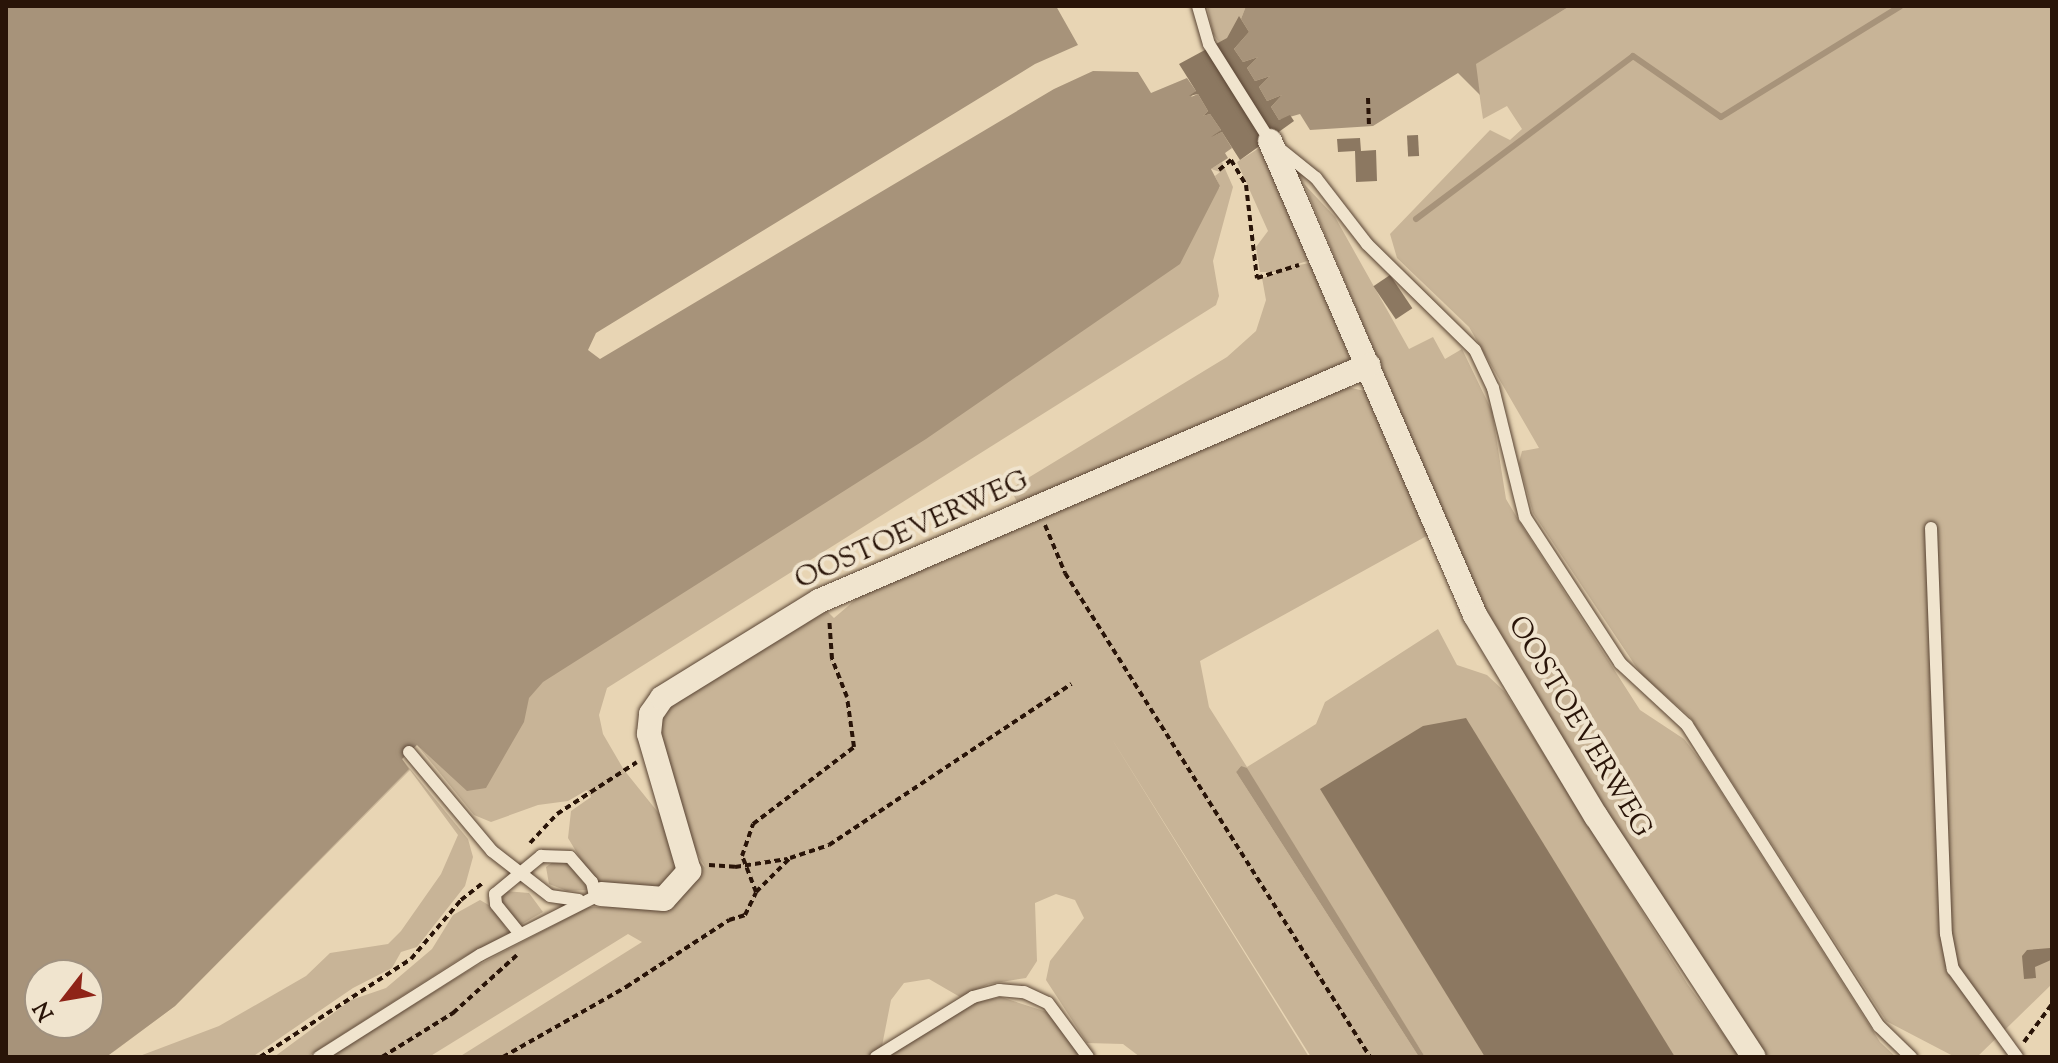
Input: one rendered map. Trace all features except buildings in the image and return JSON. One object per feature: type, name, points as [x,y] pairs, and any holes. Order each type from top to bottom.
[{"type":"street","name":"OOSTOEVERWEG","points":[[1270,141],[1475,615],[1596,816],[1754,1057]]},
{"type":"street","name":"OOSTOEVERWEG","points":[[593,897],[664,899],[689,871],[649,724],[662,698],[819,601],[1369,365]]},
{"type":"lane","points":[[1198,6],[1209,44],[1270,141],[1316,178],[1367,244],[1475,350],[1493,388],[1525,517],[1620,663],[1687,725],[1879,1026],[1911,1057]]},
{"type":"lane","points":[[1931,528],[1946,934],[1953,969],[2016,1056]]},
{"type":"lane","points":[[409,752],[492,851],[517,873],[550,896],[593,897]]},
{"type":"lane","points":[[520,934],[495,899],[497,889],[541,856],[562,854],[592,882],[593,897]]},
{"type":"lane","points":[[319,1057],[520,934],[593,897]]},
{"type":"lane","points":[[876,1057],[973,997],[999,990],[1024,992],[1048,1003],[1088,1057]]},
{"type":"path","points":[[1368,98],[1369,127]]},
{"type":"path","points":[[1219,170],[1231,160],[1248,193],[1257,278],[1293,267]]},
{"type":"path","points":[[1039,508],[1065,573],[1370,1057]]},
{"type":"path","points":[[756,892],[744,866],[743,845],[753,824],[854,747],[847,697],[832,659],[830,614]]},
{"type":"path","points":[[684,847],[708,865],[744,866],[790,858],[829,845],[1071,684]]},
{"type":"path","points":[[260,1057],[411,959],[472,890],[517,873],[546,824],[654,751]]},
{"type":"path","points":[[503,1057],[626,987],[729,920],[745,915],[756,892],[790,858]]},
{"type":"path","points":[[382,1057],[487,985],[520,951],[520,934]]},
{"type":"path","points":[[2016,1056],[2052,1004]]},
{"type":"shaded area","points":[[6,6],[1056,6],[1078,45],[1035,64],[596,333],[588,350],[600,359],[1054,89],[1093,71],[1138,72],[1151,93],[1187,78],[1196,91],[1191,97],[1198,94],[1208,111],[1203,116],[1210,114],[1221,130],[1215,135],[1222,132],[1232,148],[1225,153],[1228,158],[1211,169],[1220,186],[1180,264],[926,439],[543,682],[529,698],[524,722],[486,788],[467,791],[417,745],[402,759],[409,769],[175,1006],[106,1057],[6,1057]]},
{"type":"shaded area","points":[[1207,6],[1246,6],[1241,19],[1249,32],[1225,50],[1213,34]]},
{"type":"shaded area","points":[[1246,6],[1570,6],[1476,64],[1480,95],[1458,73],[1373,126],[1310,130],[1300,114],[1279,120],[1271,107],[1282,95],[1267,101],[1259,87],[1270,76],[1255,81],[1247,68],[1258,57],[1243,62],[1234,49],[1249,32],[1241,19]]},
{"type":"shaded area","points":[[1570,6],[2052,6],[2052,984],[1977,1057],[1955,1057],[1886,1021],[1690,717],[1641,674],[1533,513],[1519,463],[1522,451],[1539,448],[1469,327],[1397,258],[1390,234],[1490,130],[1510,140],[1522,129],[1507,106],[1483,119],[1475,64]]},
{"type":"shaded area","points":[[1264,145],[1316,258],[1292,266],[1317,262],[1350,360],[1021,509],[1010,489],[1227,357],[1256,331],[1266,300],[1262,278],[1279,272],[1260,272],[1256,247],[1268,231],[1237,162]]},
{"type":"shaded area","points":[[1222,162],[1233,187],[1213,261],[1219,296],[1216,305],[607,688],[599,715],[603,734],[624,770],[673,831],[681,865],[671,888],[601,885],[589,873],[568,838],[571,811],[591,797],[587,790],[568,801],[538,805],[491,822],[474,815],[417,745],[1220,187],[1215,176],[1220,172],[1211,169]]},
{"type":"shaded area","points":[[1304,184],[1335,217],[1409,349],[1433,337],[1445,359],[1462,349],[1492,411],[1506,499],[1522,526],[1640,710],[1684,739],[1703,764],[1880,1042],[1896,1057],[1767,1057],[1733,1012],[1592,795],[1481,605]]},
{"type":"shaded area","points":[[1343,386],[1369,392],[1432,533],[1200,661],[1209,707],[1247,767],[1316,724],[1325,702],[1438,629],[1457,665],[1487,675],[1505,692],[1688,985],[1740,1057],[1425,1057],[1241,766],[1236,772],[1419,1057],[1311,1057],[1110,736],[1309,1057],[1140,1057],[1123,1044],[1087,1043],[1046,980],[1050,961],[1084,918],[1075,900],[1056,894],[1035,903],[1037,961],[1026,978],[989,984],[960,997],[929,979],[904,983],[891,1000],[882,1046],[867,1057],[459,1057],[642,942],[628,934],[429,1057],[329,1057],[471,969],[588,907],[649,907],[693,856],[705,867],[685,832],[657,739],[663,708],[822,606],[834,618],[868,589]]},
{"type":"shaded area","points":[[402,759],[468,839],[473,857],[465,886],[417,947],[401,952],[392,968],[353,988],[252,1057],[137,1057],[219,1026],[306,976],[330,953],[388,944],[401,931],[441,874],[458,835],[410,770],[175,1006],[116,1050],[106,1057],[15,1057],[54,1039],[104,1039],[104,1010]]},
{"type":"shaded area","points":[[1241,766],[1247,768],[1425,1057],[1419,1057],[1236,772]]},
{"type":"shaded area","points":[[556,860],[568,863],[589,890],[567,891],[549,884],[546,867]]},
{"type":"shaded area","points":[[505,891],[529,893],[543,912],[520,925],[501,902]]},
{"type":"shaded area","points":[[480,900],[494,908],[509,933],[458,960],[307,1057],[274,1057],[351,1000],[386,988],[432,949],[453,915]]},
{"type":"shaded area","points":[[1001,997],[1047,1012],[1083,1057],[885,1057],[974,1003]]},
{"type":"waterway","points":[[1416,219],[1633,56],[1721,117],[1901,6]]}]
